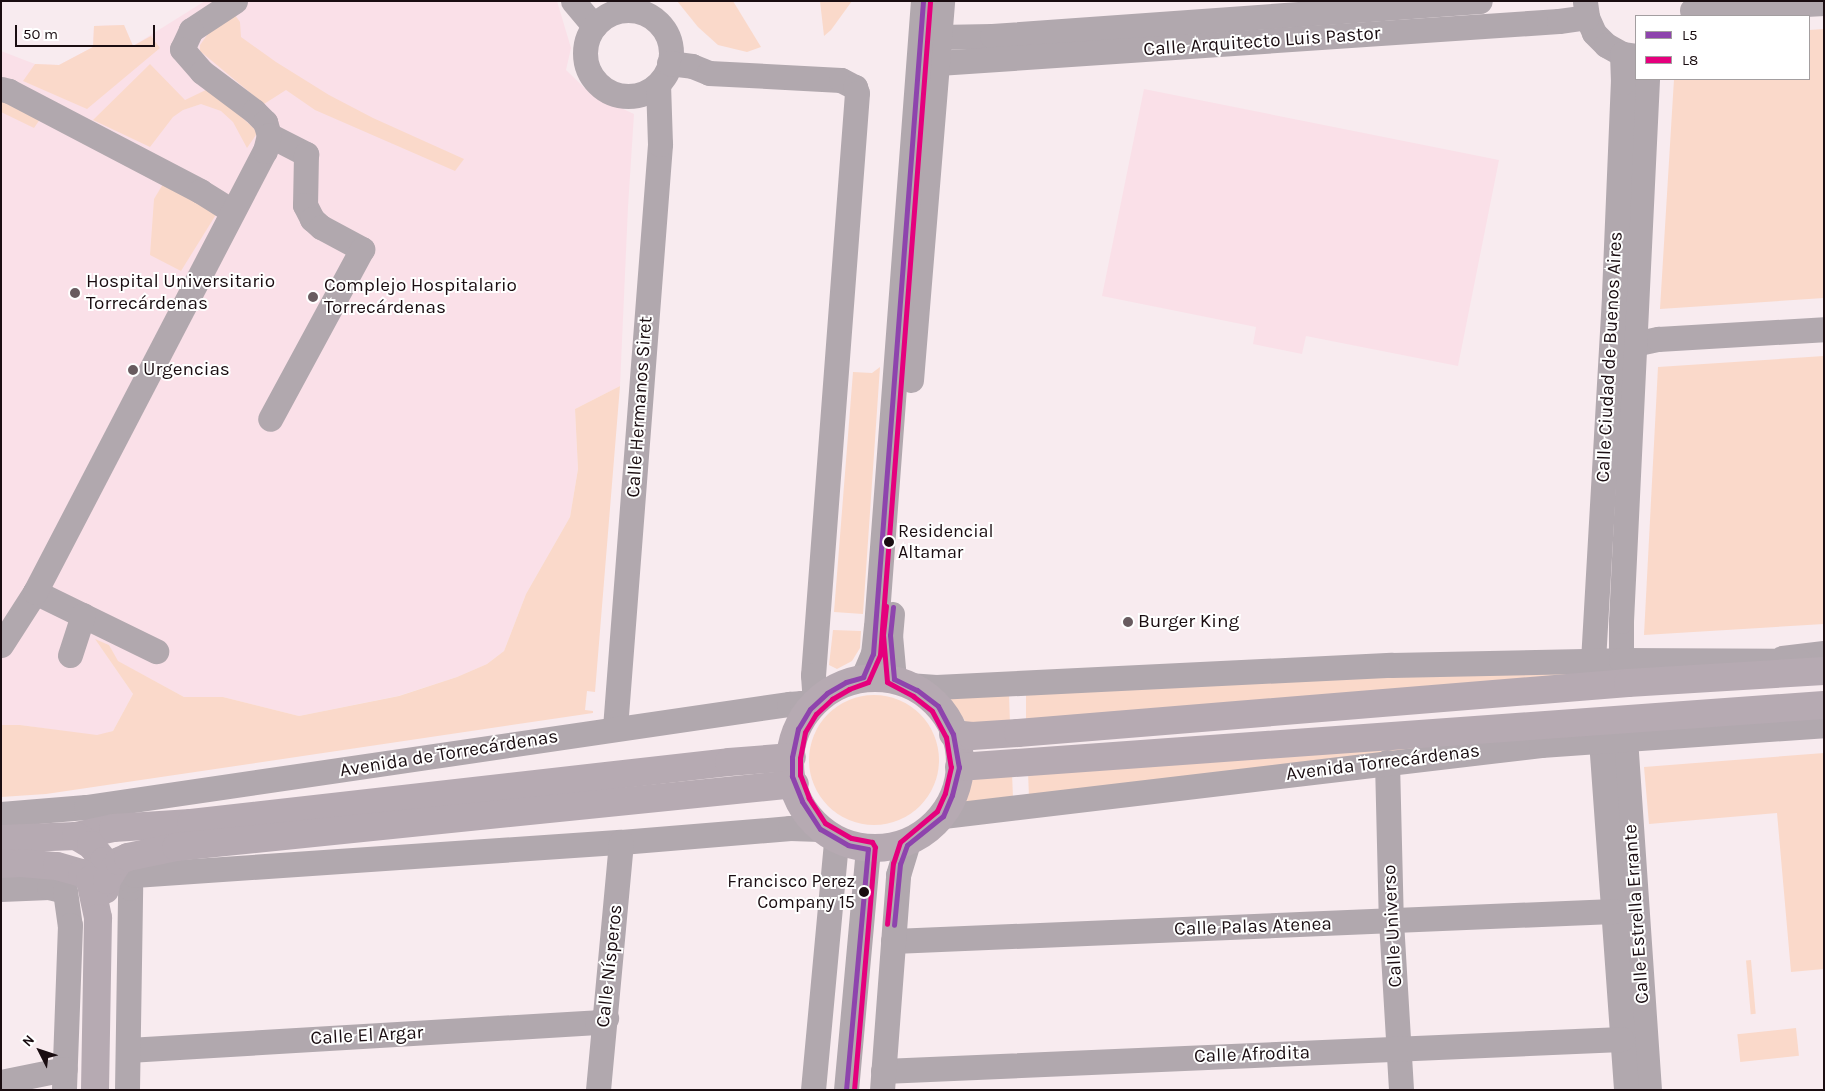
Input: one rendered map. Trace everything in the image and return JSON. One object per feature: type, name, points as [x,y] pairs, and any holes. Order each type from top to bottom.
[{"type":"main road","points":[[953,734],[972,736],[1018,733],[1628,683],[1824,671]]},
{"type":"main road","points":[[863,678],[901,682],[938,706],[953,734],[959,767],[950,804],[943,816],[907,845],[868,850],[848,845],[828,834],[807,811],[795,784],[792,776],[792,757],[798,728],[812,706],[837,687],[863,678]]},
{"type":"main road","name":"Avenida Torrecárdenas","points":[[959,767],[1824,705]]},
{"type":"main road","name":"Avenida de Torrecárdenas","points":[[1,839],[76,836],[113,828],[191,823],[729,762],[792,757]]},
{"type":"main road","points":[[11,863],[130,848],[176,847],[795,784]]},
{"type":"main road","points":[[76,836],[91,845],[99,853],[119,880]]},
{"type":"main road","points":[[98,918],[119,880],[119,861],[128,857],[176,847]]},
{"type":"main road","points":[[11,863],[57,866],[82,873],[90,880],[94,891],[98,918],[95,1090]]},
{"type":"street","points":[[1,645],[35,592],[232,211],[265,151],[269,136],[264,122],[254,111],[202,72],[182,49],[191,30],[235,1]]},
{"type":"street","points":[[573,1],[594,26]]},
{"type":"street","points":[[863,678],[873,654],[876,627],[922,1]]},
{"type":"street","points":[[942,1],[890,635],[901,682],[936,688],[1381,666],[1621,660],[1824,661]]},
{"type":"street","name":"Calle Arquitecto Luis Pastor","points":[[939,37],[992,36],[1480,1]]},
{"type":"street","points":[[1692,9],[1824,3]]},
{"type":"street","points":[[664,74],[671,45],[667,33],[644,7],[613,12],[601,18],[588,36],[585,58],[591,75],[601,86],[619,95],[634,96],[642,94],[664,74],[692,66],[709,73],[841,80],[855,87],[857,93],[812,706]]},
{"type":"street","name":"Calle Arquitecto Luis Pastor","points":[[938,63],[1519,24],[1586,9]]},
{"type":"street","name":"Calle Ciudad de Buenos Aires","points":[[1586,9],[1594,33],[1606,45],[1629,55],[1623,82],[1593,661]]},
{"type":"street","name":"Calle Hermanos Siret","points":[[615,728],[664,74]]},
{"type":"street","name":"Calle Ciudad de Buenos Aires","points":[[1621,660],[1647,80]]},
{"type":"street","points":[[1,89],[10,91],[183,182],[232,211]]},
{"type":"street","points":[[269,136],[306,154],[305,205],[312,219],[321,227],[362,249],[270,419]]},
{"type":"street","points":[[1634,344],[1658,340],[1824,329]]},
{"type":"street","points":[[35,592],[156,651]]},
{"type":"street","points":[[70,655],[83,615]]},
{"type":"street","points":[[1762,661],[1824,653]]},
{"type":"street","name":"Avenida de Torrecárdenas","points":[[1,814],[86,807],[316,775],[615,728],[789,704],[802,703],[812,706]]},
{"type":"street","name":"Avenida Torrecárdenas","points":[[943,816],[1388,762],[1613,739],[1824,725]]},
{"type":"street","name":"Calle Estrella Errante","points":[[1613,739],[1628,780],[1649,1090]]},
{"type":"street","name":"Calle Estrella Errante","points":[[1613,739],[1603,782],[1626,1090]]},
{"type":"street","name":"Calle Universo","points":[[1388,762],[1391,921],[1401,1090]]},
{"type":"street","points":[[1603,782],[1628,780]]},
{"type":"street","points":[[127,1090],[128,1050],[119,880],[134,875],[621,842],[790,828],[828,834],[813,1090]]},
{"type":"street","name":"Calle Nísperos","points":[[598,1090],[621,842]]},
{"type":"street","points":[[882,1080],[900,864],[907,845]]},
{"type":"street","points":[[846,1090],[868,850]]},
{"type":"street","points":[[1,889],[49,887],[65,892],[69,910],[65,1079],[1,1082]]},
{"type":"street","name":"Calle Palas Atenea","points":[[893,941],[1613,911]]},
{"type":"street","name":"Calle El Argar","points":[[128,1050],[597,1022],[606,1018]]},
{"type":"street","name":"Calle Afrodita","points":[[882,1080],[1400,1049],[1621,1039]]},
{"type":"shaded area","name":"Complejo Hospitalario Torrecárdenas","points":[[205,1],[557,1],[571,48],[566,70],[591,94],[634,114],[620,386],[575,409],[578,469],[570,517],[526,594],[504,651],[487,664],[457,677],[398,696],[299,716],[223,697],[184,697],[117,661],[109,645],[96,640],[133,694],[113,731],[97,736],[20,725],[1,725],[1,51],[35,64],[59,65],[93,47],[94,26],[124,25],[133,46]]},
{"type":"shaded area","points":[[677,1],[733,1],[761,47],[747,52],[718,45],[698,27]]},
{"type":"shaded area","points":[[820,1],[852,1],[831,30],[824,36]]},
{"type":"shaded area","points":[[235,15],[240,22],[241,37],[276,62],[329,95],[373,118],[464,159],[455,171],[315,110],[286,90],[264,104],[200,51],[200,45],[210,31]]},
{"type":"shaded area","points":[[124,25],[133,46],[151,36],[160,48],[87,109],[23,81],[35,64],[59,65],[93,47],[94,26]]},
{"type":"shaded area","points":[[1824,29],[1824,298],[1660,309],[1674,80],[1810,80],[1810,30]]},
{"type":"shaded area","points":[[150,64],[185,100],[210,88],[258,132],[247,148],[233,122],[221,111],[201,104],[183,110],[173,117],[150,147],[93,120]]},
{"type":"shaded area","points":[[1144,89],[1499,160],[1458,366],[1306,336],[1302,354],[1253,344],[1256,327],[1102,296]]},
{"type":"shaded area","points":[[1,100],[43,115],[34,128],[1,112]]},
{"type":"shaded area","points":[[163,184],[217,213],[181,271],[150,255],[154,199]]},
{"type":"shaded area","points":[[1824,356],[1824,624],[1644,635],[1658,367]]},
{"type":"shaded area","points":[[880,367],[863,614],[834,612],[853,372],[872,373]]},
{"type":"shaded area","points":[[620,386],[595,692],[587,691],[585,710],[593,711],[593,713],[46,794],[1,797],[1,725],[20,725],[97,735],[113,731],[133,694],[95,639],[109,645],[118,661],[184,697],[223,697],[299,716],[399,696],[457,677],[487,664],[504,651],[526,594],[570,517],[578,469],[575,409]]},
{"type":"shaded area","points":[[833,630],[861,631],[860,648],[852,661],[837,669],[829,665]]},
{"type":"shaded area","points":[[1683,670],[1026,723],[1026,693],[1473,672]]},
{"type":"shaded area","points":[[1009,694],[1010,724],[967,724],[950,699],[950,697]]},
{"type":"shaded area","points":[[874,695],[899,700],[920,714],[934,735],[939,760],[934,785],[920,806],[899,820],[874,825],[849,820],[828,806],[814,785],[809,760],[814,735],[828,714],[849,700]]},
{"type":"shaded area","points":[[1824,714],[1029,797],[1028,772]]},
{"type":"shaded area","points":[[1824,753],[1824,969],[1791,972],[1777,813],[1649,824],[1644,767]]},
{"type":"shaded area","points":[[1012,773],[1013,798],[965,803],[972,779]]},
{"type":"shaded area","points":[[1746,960],[1751,960],[1756,1014],[1751,1014]]},
{"type":"shaded area","points":[[1796,1028],[1799,1056],[1740,1062],[1737,1034]]},
{"type":"transit line","name":"L5","points":[[846,1090],[868,849],[848,845],[820,829],[802,801],[792,776],[792,757],[798,729],[810,709],[827,693],[846,682],[863,677],[873,654],[923,1]]},
{"type":"transit line","name":"L8","points":[[854,1090],[875,847],[872,842],[851,838],[825,823],[809,798],[800,775],[800,758],[805,732],[816,714],[832,699],[849,689],[868,682],[880,655],[930,2]]},
{"type":"transit line","name":"L8","points":[[886,606],[883,635],[887,682],[913,696],[932,711],[946,737],[951,767],[945,793],[937,811],[900,842],[893,863],[887,924]]},
{"type":"transit line","name":"L5","points":[[893,607],[890,635],[894,679],[917,690],[938,706],[953,734],[959,767],[952,795],[943,816],[907,845],[900,864],[894,925]]},
{"type":"place","name":"Hospital Universitario Torrecárdenas","points":[[75,293]]},
{"type":"place","name":"Complejo Hospitalario Torrecárdenas","points":[[313,297]]},
{"type":"place","name":"Urgencias","points":[[133,370]]},
{"type":"place","name":"Residencial Altamar","points":[[889,542]]},
{"type":"place","name":"Burger King","points":[[1128,622]]},
{"type":"place","name":"Francisco Perez Company 15","points":[[864,892]]}]
